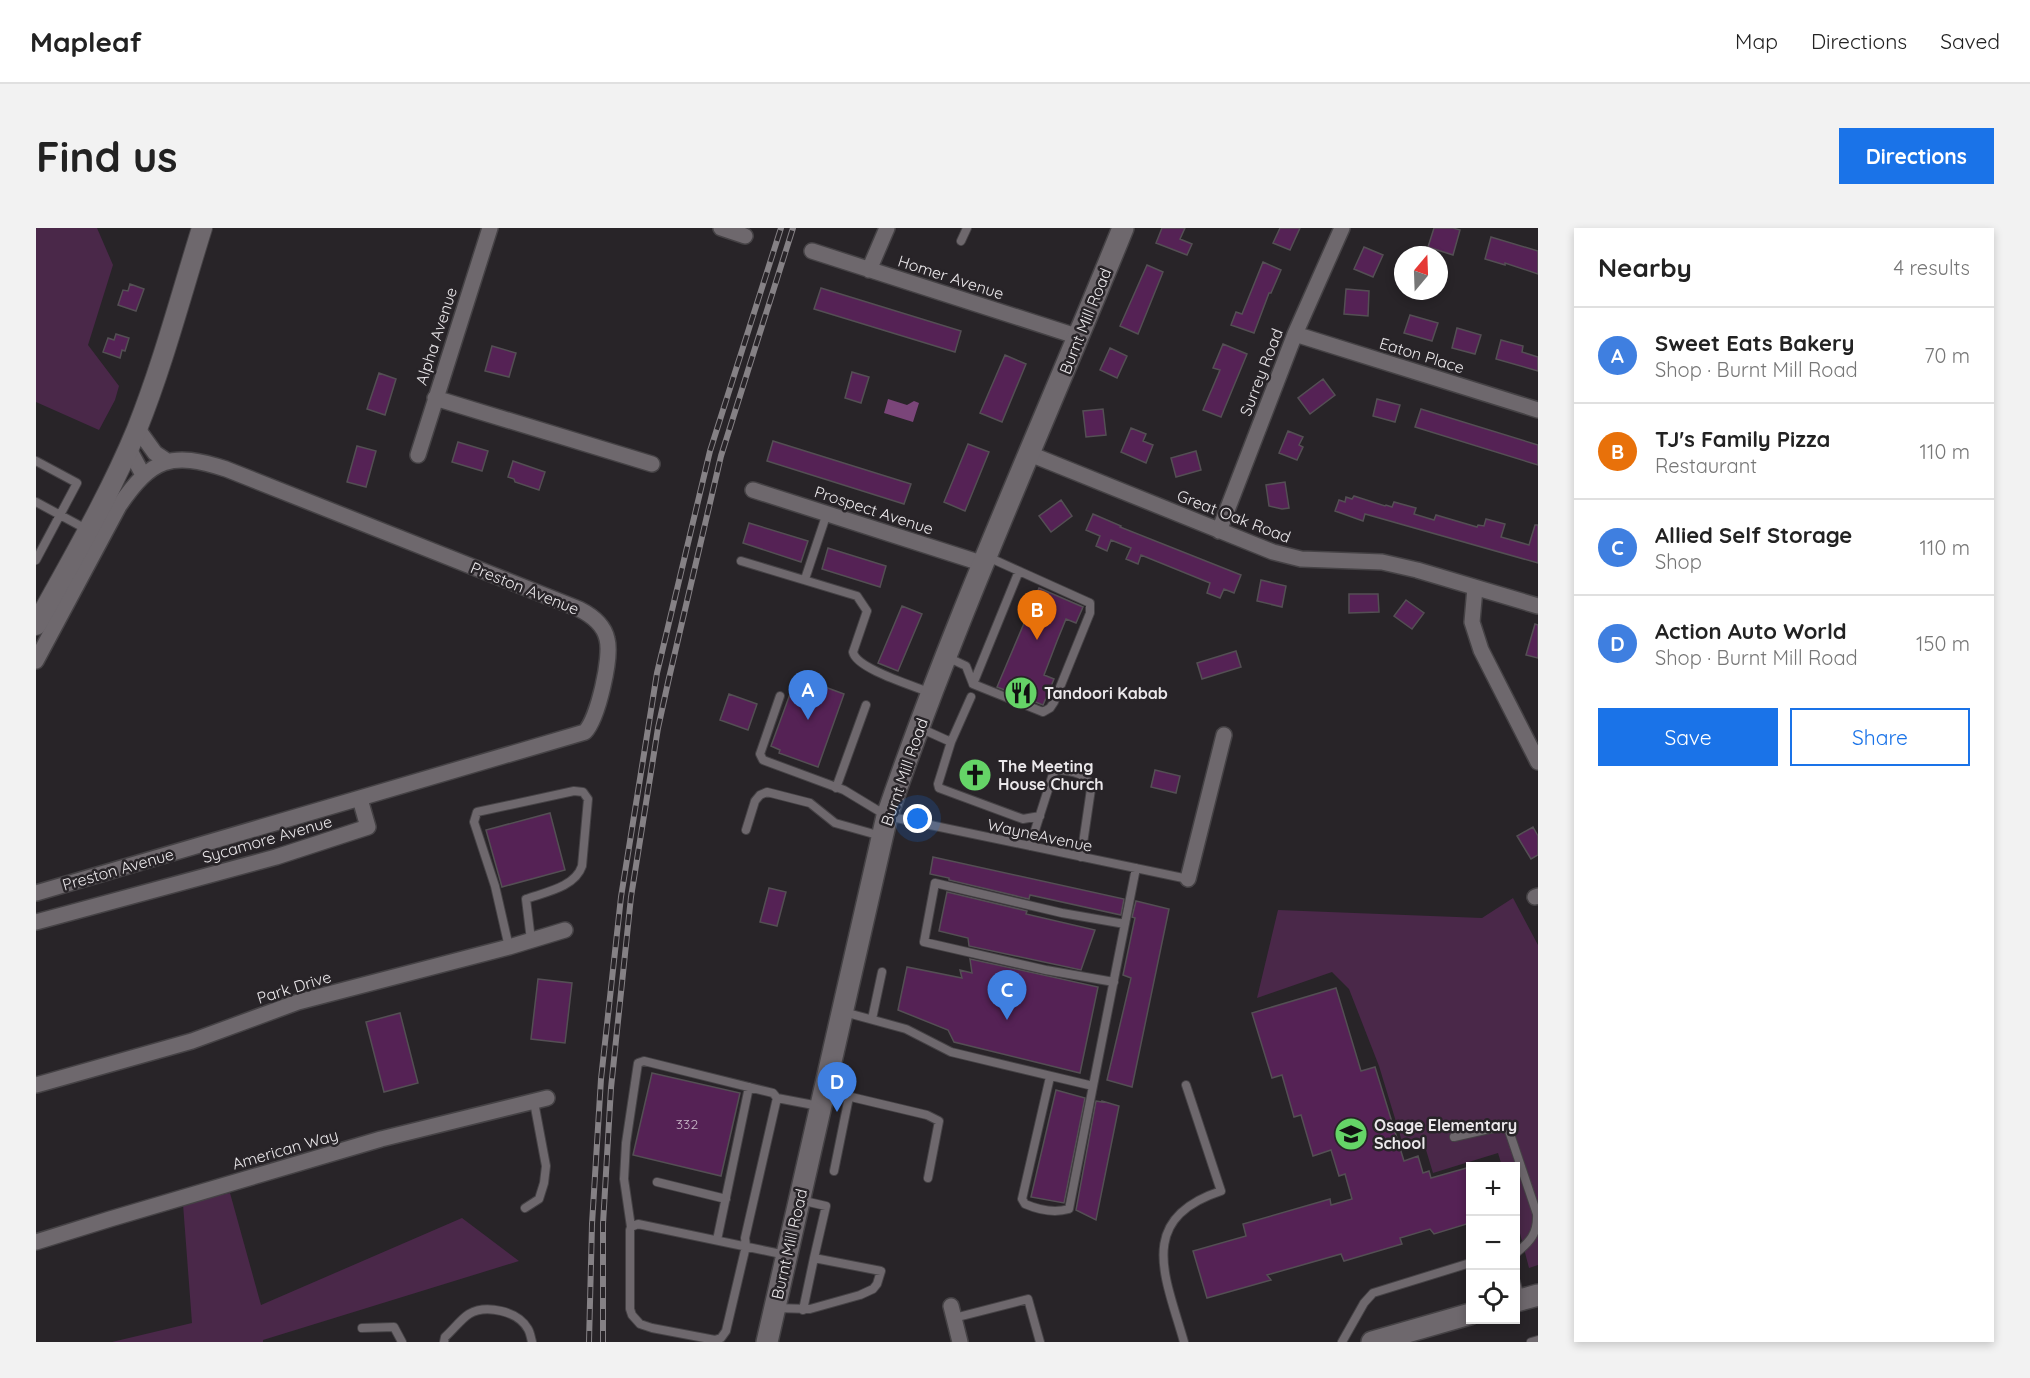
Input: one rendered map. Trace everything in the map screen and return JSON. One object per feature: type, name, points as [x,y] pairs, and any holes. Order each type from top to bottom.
[{"type":"main road","name":"Burnt Mill Road","points":[[767,1342],[884,826],[918,728],[985,560],[1123,228]]},
{"type":"main road","points":[[1372,1342],[1466,1315]]},
{"type":"street","points":[[36,625],[88,529],[137,428],[202,228]]},
{"type":"street","name":"Alpha Avenue","points":[[418,455],[490,228]]},
{"type":"street","points":[[721,228],[745,236]]},
{"type":"street","name":"Surrey Road","points":[[1219,531],[1295,334],[1342,228]]},
{"type":"street","points":[[869,270],[885,229]]},
{"type":"street","name":"Homer Avenue","points":[[812,251],[1079,337]]},
{"type":"street","name":"Eaton Place","points":[[1295,334],[1538,410]]},
{"type":"street","points":[[435,398],[652,464]]},
{"type":"street","points":[[137,428],[155,453],[167,461]]},
{"type":"street","points":[[128,447],[142,476]]},
{"type":"street","name":"Great Oak Road","points":[[1030,454],[1274,552],[1301,559],[1382,562],[1417,570],[1538,606]]},
{"type":"street","points":[[36,661],[119,506],[134,483],[155,466],[167,461]]},
{"type":"street","name":"Preston Avenue","points":[[36,892],[585,732],[596,715],[608,652],[607,638],[597,622],[579,609],[226,469],[201,461],[167,461]]},
{"type":"street","name":"Prospect Avenue","points":[[753,490],[985,560]]},
{"type":"street","points":[[1475,588],[1472,622],[1481,650],[1538,762]]},
{"type":"street","points":[[1188,879],[1224,735]]},
{"type":"street","name":"Sycamore Avenue","points":[[36,922],[276,857],[368,827],[360,798]]},
{"type":"street","name":"Park Drive","points":[[36,1085],[192,1041],[298,1002],[509,947],[565,930]]},
{"type":"street","name":"American Way","points":[[36,1242],[110,1218],[381,1139],[540,1100]]},
{"type":"street","points":[[953,1312],[960,1342]]},
{"type":"lane","points":[[961,241],[967,228]]},
{"type":"lane","points":[[36,461],[77,483],[36,560]]},
{"type":"lane","points":[[36,502],[88,529]]},
{"type":"lane","points":[[805,579],[827,513]]},
{"type":"lane","points":[[947,657],[966,666],[974,684],[1044,712],[1054,702],[1090,612],[1090,603],[1019,570],[985,560]]},
{"type":"lane","points":[[741,561],[857,596],[864,603],[867,611],[852,652],[854,657],[859,662],[887,676],[932,693]]},
{"type":"lane","points":[[974,684],[1019,570]]},
{"type":"lane","points":[[780,696],[760,754],[763,760],[836,788],[884,826]]},
{"type":"lane","points":[[971,697],[951,742],[938,784],[939,788],[1023,819],[1040,816]]},
{"type":"lane","points":[[836,788],[866,705]]},
{"type":"lane","points":[[918,728],[951,742]]},
{"type":"lane","points":[[1030,846],[1053,774],[1057,770],[1065,771],[1084,776],[1091,789],[1081,857]]},
{"type":"lane","points":[[509,947],[495,886],[474,822],[477,812],[574,791],[583,792],[588,799],[582,866],[579,875],[572,882],[526,899],[531,940]]},
{"type":"lane","points":[[746,830],[755,801],[767,792],[810,803],[835,823],[884,826]]},
{"type":"lane","name":"WayneAvenue","points":[[884,826],[1030,846],[1188,879]]},
{"type":"lane","points":[[1050,1077],[1022,1198],[1025,1204],[1034,1208],[1059,1212],[1070,1209],[1136,868]]},
{"type":"lane","points":[[1114,982],[1046,970],[924,942],[935,884],[1062,913],[1125,924]]},
{"type":"lane","points":[[872,1019],[882,972]]},
{"type":"lane","points":[[842,1011],[906,1029],[951,1052],[1093,1086]]},
{"type":"lane","points":[[644,1061],[773,1093],[777,1098],[726,1331],[721,1338],[715,1340],[652,1329],[640,1324],[630,1310],[631,1227],[624,1179],[626,1143],[638,1063],[644,1061]]},
{"type":"lane","points":[[1184,1342],[1163,1267],[1166,1237],[1170,1227],[1183,1210],[1193,1202],[1221,1191],[1186,1085]]},
{"type":"lane","points":[[717,1240],[749,1087]]},
{"type":"lane","points":[[834,1172],[849,1097]]},
{"type":"lane","points":[[777,1098],[849,1097],[927,1115],[939,1121],[928,1178]]},
{"type":"lane","points":[[525,1208],[539,1199],[544,1183],[546,1166],[540,1100]]},
{"type":"lane","points":[[1454,1137],[1507,1125],[1537,1214],[1538,1225],[1534,1234],[1520,1249]]},
{"type":"lane","points":[[657,1182],[726,1199]]},
{"type":"lane","points":[[799,1200],[826,1206],[803,1310]]},
{"type":"lane","points":[[631,1227],[638,1224],[786,1255]]},
{"type":"lane","points":[[774,1308],[803,1310],[837,1303],[867,1292],[877,1284],[882,1271],[814,1258]]},
{"type":"lane","points":[[1342,1342],[1364,1303],[1373,1293],[1466,1264]]},
{"type":"lane","points":[[953,1312],[1028,1299],[1040,1342]]},
{"type":"lane","points":[[444,1342],[446,1337],[469,1314],[489,1309],[521,1320],[528,1328],[532,1342]]},
{"type":"lane","points":[[362,1328],[394,1327],[402,1342]]},
{"type":"lane","points":[[1531,1342],[1538,1340]]},
{"type":"shaded area","points":[[36,228],[97,228],[113,265],[88,345],[119,386],[115,400],[99,430],[36,402]]},
{"type":"shaded area","points":[[888,399],[907,405],[914,401],[919,403],[913,422],[884,413]]},
{"type":"shaded area","points":[[1513,898],[1538,945],[1538,1265],[1529,1268],[1520,1233],[1520,1162],[1501,1162],[1498,1153],[1433,1173],[1424,1143],[1404,1148],[1379,1066],[1349,989],[1332,972],[1257,998],[1278,910],[1482,918]]},
{"type":"shaded area","points":[[230,1193],[261,1305],[462,1218],[519,1261],[263,1340],[263,1342],[112,1342],[192,1323],[183,1204]]},
{"type":"building","points":[[1162,228],[1185,228],[1180,239],[1192,244],[1187,255],[1156,243]]},
{"type":"building","points":[[1280,228],[1300,228],[1290,250],[1273,243]]},
{"type":"building","points":[[1434,228],[1460,230],[1453,255],[1448,253],[1448,246],[1428,246]]},
{"type":"building","points":[[1491,237],[1538,251],[1538,274],[1485,259]]},
{"type":"building","points":[[1364,247],[1383,255],[1373,277],[1354,269]]},
{"type":"building","points":[[1263,262],[1281,270],[1269,293],[1254,333],[1231,325],[1236,312],[1242,314]]},
{"type":"building","points":[[1147,265],[1163,272],[1138,334],[1120,326]]},
{"type":"building","points":[[130,284],[144,289],[136,311],[118,305],[123,290],[128,291]]},
{"type":"building","points":[[821,288],[961,331],[955,352],[814,309]]},
{"type":"building","points":[[1346,289],[1369,291],[1368,316],[1344,314]]},
{"type":"building","points":[[1410,315],[1438,323],[1432,341],[1404,333]]},
{"type":"building","points":[[1457,328],[1481,335],[1475,354],[1452,348]]},
{"type":"building","points":[[116,334],[129,338],[120,358],[103,352],[108,338],[114,340]]},
{"type":"building","points":[[1501,340],[1523,346],[1522,352],[1538,357],[1538,371],[1496,359]]},
{"type":"building","points":[[1223,344],[1247,354],[1221,417],[1203,410],[1220,370],[1213,368]]},
{"type":"building","points":[[492,346],[516,353],[509,377],[485,371]]},
{"type":"building","points":[[1110,348],[1127,356],[1117,378],[1100,370]]},
{"type":"building","points":[[1005,355],[1026,364],[1002,422],[980,413]]},
{"type":"building","points":[[852,372],[869,377],[861,403],[845,398]]},
{"type":"building","points":[[379,373],[396,379],[385,415],[367,409]]},
{"type":"building","points":[[1323,379],[1335,395],[1310,414],[1298,398]]},
{"type":"building","points":[[1377,399],[1400,405],[1395,422],[1373,416]]},
{"type":"building","points":[[1103,409],[1106,435],[1086,437],[1083,411]]},
{"type":"building","points":[[1421,409],[1538,445],[1538,465],[1415,427]]},
{"type":"building","points":[[1131,428],[1146,434],[1143,441],[1153,445],[1146,463],[1121,452]]},
{"type":"building","points":[[1288,431],[1303,437],[1299,445],[1303,447],[1297,460],[1279,453]]},
{"type":"building","points":[[773,441],[911,484],[904,504],[767,461]]},
{"type":"building","points":[[458,442],[488,451],[482,471],[452,462]]},
{"type":"building","points":[[968,444],[989,452],[965,511],[944,502]]},
{"type":"building","points":[[357,446],[376,451],[366,487],[347,482]]},
{"type":"building","points":[[1196,451],[1201,470],[1176,477],[1171,458]]},
{"type":"building","points":[[513,461],[545,472],[539,490],[515,482],[514,479],[508,477]]},
{"type":"building","points":[[1285,482],[1289,508],[1269,506],[1266,485]]},
{"type":"building","points":[[1354,496],[1385,506],[1392,507],[1394,502],[1416,508],[1414,514],[1434,520],[1436,515],[1477,527],[1478,525],[1484,526],[1486,519],[1505,524],[1501,537],[1529,545],[1535,525],[1538,525],[1538,563],[1365,514],[1363,521],[1335,511],[1339,500],[1345,502],[1346,497],[1352,499]]},
{"type":"building","points":[[1061,500],[1072,516],[1051,532],[1039,516]]},
{"type":"building","points":[[1093,514],[1241,575],[1234,593],[1224,589],[1220,598],[1207,593],[1210,583],[1141,555],[1138,564],[1126,559],[1131,548],[1111,540],[1107,551],[1096,546],[1100,536],[1086,530]]},
{"type":"building","points":[[749,523],[808,541],[801,562],[743,543]]},
{"type":"building","points":[[828,548],[886,566],[880,587],[822,569]]},
{"type":"building","points":[[1261,580],[1286,586],[1282,607],[1257,601]]},
{"type":"building","points":[[1039,588],[1083,607],[1076,623],[1066,619],[1057,641],[1044,675],[1054,679],[1043,705],[997,687]]},
{"type":"building","points":[[1349,594],[1378,594],[1379,612],[1349,613]]},
{"type":"building","points":[[1406,600],[1424,613],[1412,629],[1394,616]]},
{"type":"building","points":[[902,606],[922,614],[898,671],[878,663]]},
{"type":"building","points":[[1535,624],[1538,625],[1538,658],[1526,655]]},
{"type":"building","points":[[1236,651],[1241,667],[1202,679],[1197,663]]},
{"type":"building","points":[[806,680],[844,694],[818,767],[779,753],[780,750],[771,746],[793,686],[802,689]]},
{"type":"building","points":[[729,694],[757,704],[748,730],[720,720]]},
{"type":"building","points":[[1155,770],[1180,776],[1176,793],[1151,787]]},
{"type":"building","points":[[550,813],[565,870],[502,887],[486,830]]},
{"type":"building","points":[[1533,827],[1538,836],[1538,855],[1531,859],[1517,836]]},
{"type":"building","points":[[933,857],[1124,899],[1121,915],[1030,895],[1029,899],[949,880],[949,878],[930,874]]},
{"type":"building","points":[[769,888],[786,892],[777,926],[760,922]]},
{"type":"building","points":[[947,892],[1095,930],[1081,970],[969,946],[968,938],[939,931]]},
{"type":"building","points":[[1136,901],[1169,909],[1132,1087],[1107,1080],[1131,978],[1123,975],[1135,918],[1132,917]]},
{"type":"building","points":[[970,959],[1098,987],[1080,1073],[954,1042],[948,1030],[898,1010],[907,967],[962,978],[960,970],[972,973]]},
{"type":"building","points":[[538,979],[572,983],[565,1043],[531,1039]]},
{"type":"building","name":"Osage Elementary School","points":[[1336,988],[1361,1071],[1375,1067],[1404,1161],[1418,1156],[1423,1173],[1429,1171],[1431,1178],[1466,1168],[1466,1224],[1434,1234],[1430,1229],[1400,1238],[1402,1244],[1344,1261],[1341,1254],[1267,1275],[1271,1280],[1207,1298],[1193,1251],[1246,1236],[1243,1224],[1330,1199],[1331,1205],[1352,1199],[1345,1174],[1339,1176],[1331,1150],[1313,1156],[1301,1115],[1294,1117],[1282,1075],[1272,1078],[1252,1013]]},
{"type":"building","points":[[400,1013],[418,1083],[384,1092],[366,1022]]},
{"type":"building","points":[[652,1073],[740,1093],[721,1176],[633,1155]]},
{"type":"building","points":[[1056,1090],[1085,1098],[1064,1203],[1031,1197]]},
{"type":"building","points":[[1096,1101],[1119,1106],[1096,1220],[1076,1210]]},
{"type":"railway","points":[[589,1342],[592,1224],[601,1079],[621,897],[657,673],[710,451],[781,228]]},
{"type":"railway","points":[[603,1342],[603,1224],[611,1088],[631,897],[658,728],[721,456],[793,228]]},
{"type":"place","name":"TJ's Family Pizza","points":[[1037,640]]},
{"type":"place","name":"Tandoori Kabab","points":[[1021,693]]},
{"type":"place","name":"Sweet Eats Bakery","points":[[808,720]]},
{"type":"place","name":"The Meeting House Church","points":[[975,775]]},
{"type":"place","name":"Allied Self Storage","points":[[1007,1020]]},
{"type":"place","name":"Action Auto World","points":[[837,1112]]},
{"type":"place","name":"Osage Elementary School","points":[[1351,1134]]}]
